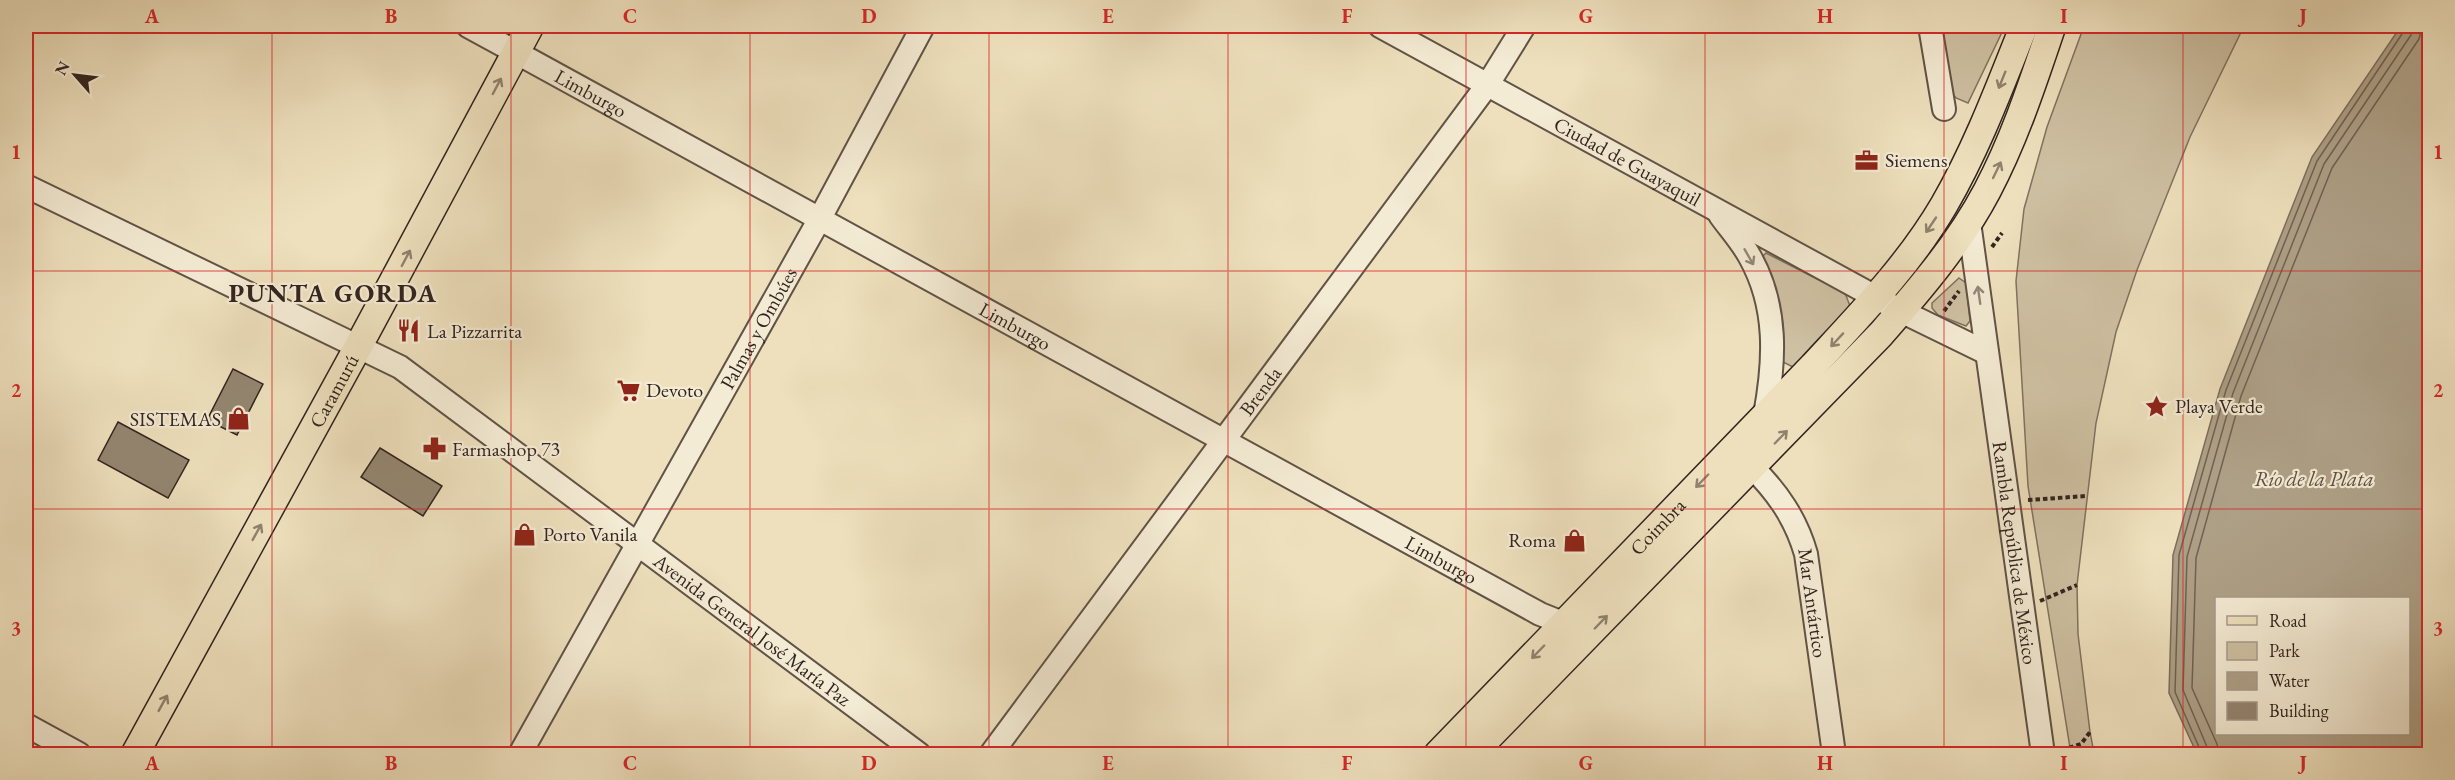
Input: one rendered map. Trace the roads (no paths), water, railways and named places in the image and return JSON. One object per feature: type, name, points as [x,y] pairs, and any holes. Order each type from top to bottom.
[{"type":"main road","name":"Caramurú","points":[[135,754],[358,347],[530,26]]},
{"type":"main road","name":"Coimbra","points":[[1438,754],[1765,415],[1876,296],[1914,249],[1943,206],[1979,137],[2024,26]]},
{"type":"main road","points":[[1969,222],[2015,133],[2052,26]]},
{"type":"main road","name":"Coimbra","points":[[1472,754],[1901,311],[1938,267],[1969,222]]},
{"type":"street","name":"Limburgo","points":[[468,26],[1540,614],[1565,624]]},
{"type":"street","name":"Palmas y Ombúes","points":[[520,754],[819,220],[923,26]]},
{"type":"street","name":"Ciudad de Guayaquil","points":[[1380,26],[1876,296]]},
{"type":"street","name":"Brenda","points":[[991,754],[1488,84],[1524,26]]},
{"type":"street","points":[[1930,26],[1944,109]]},
{"type":"street","name":"Avenida General José María Paz","points":[[26,186],[400,367],[920,754]]},
{"type":"street","points":[[1716,209],[1750,256],[1767,299],[1773,341],[1773,370],[1765,415]]},
{"type":"street","name":"Rambla República de México","points":[[1969,222],[1987,353],[2051,753]]},
{"type":"street","points":[[1876,296],[1901,311],[1987,353]]},
{"type":"street","name":"Mar Antártico","points":[[1752,467],[1774,489],[1800,531],[1806,554],[1834,754]]},
{"type":"street","points":[[26,725],[79,754]]},
{"type":"water","name":"Río de la Plata","points":[[2401,26],[2430,26],[2429,754],[2197,754],[2169,693],[2173,555],[2220,389],[2312,157]]},
{"type":"place","name":"Siemens","points":[[1867,160]]},
{"type":"place","name":"La Pizzarrita","points":[[409,331]]},
{"type":"place","name":"Devoto","points":[[628,390]]},
{"type":"place","name":"Playa Verde","points":[[2157,406]]},
{"type":"place","name":"SISTEMAS","points":[[239,419]]},
{"type":"place","name":"Farmashop 73","points":[[434,449]]},
{"type":"place","name":"Porto Vanila","points":[[525,534]]},
{"type":"place","name":"Roma","points":[[1574,540]]},
{"type":"district","name":"PUNTA GORDA","points":[[333,293]]}]
